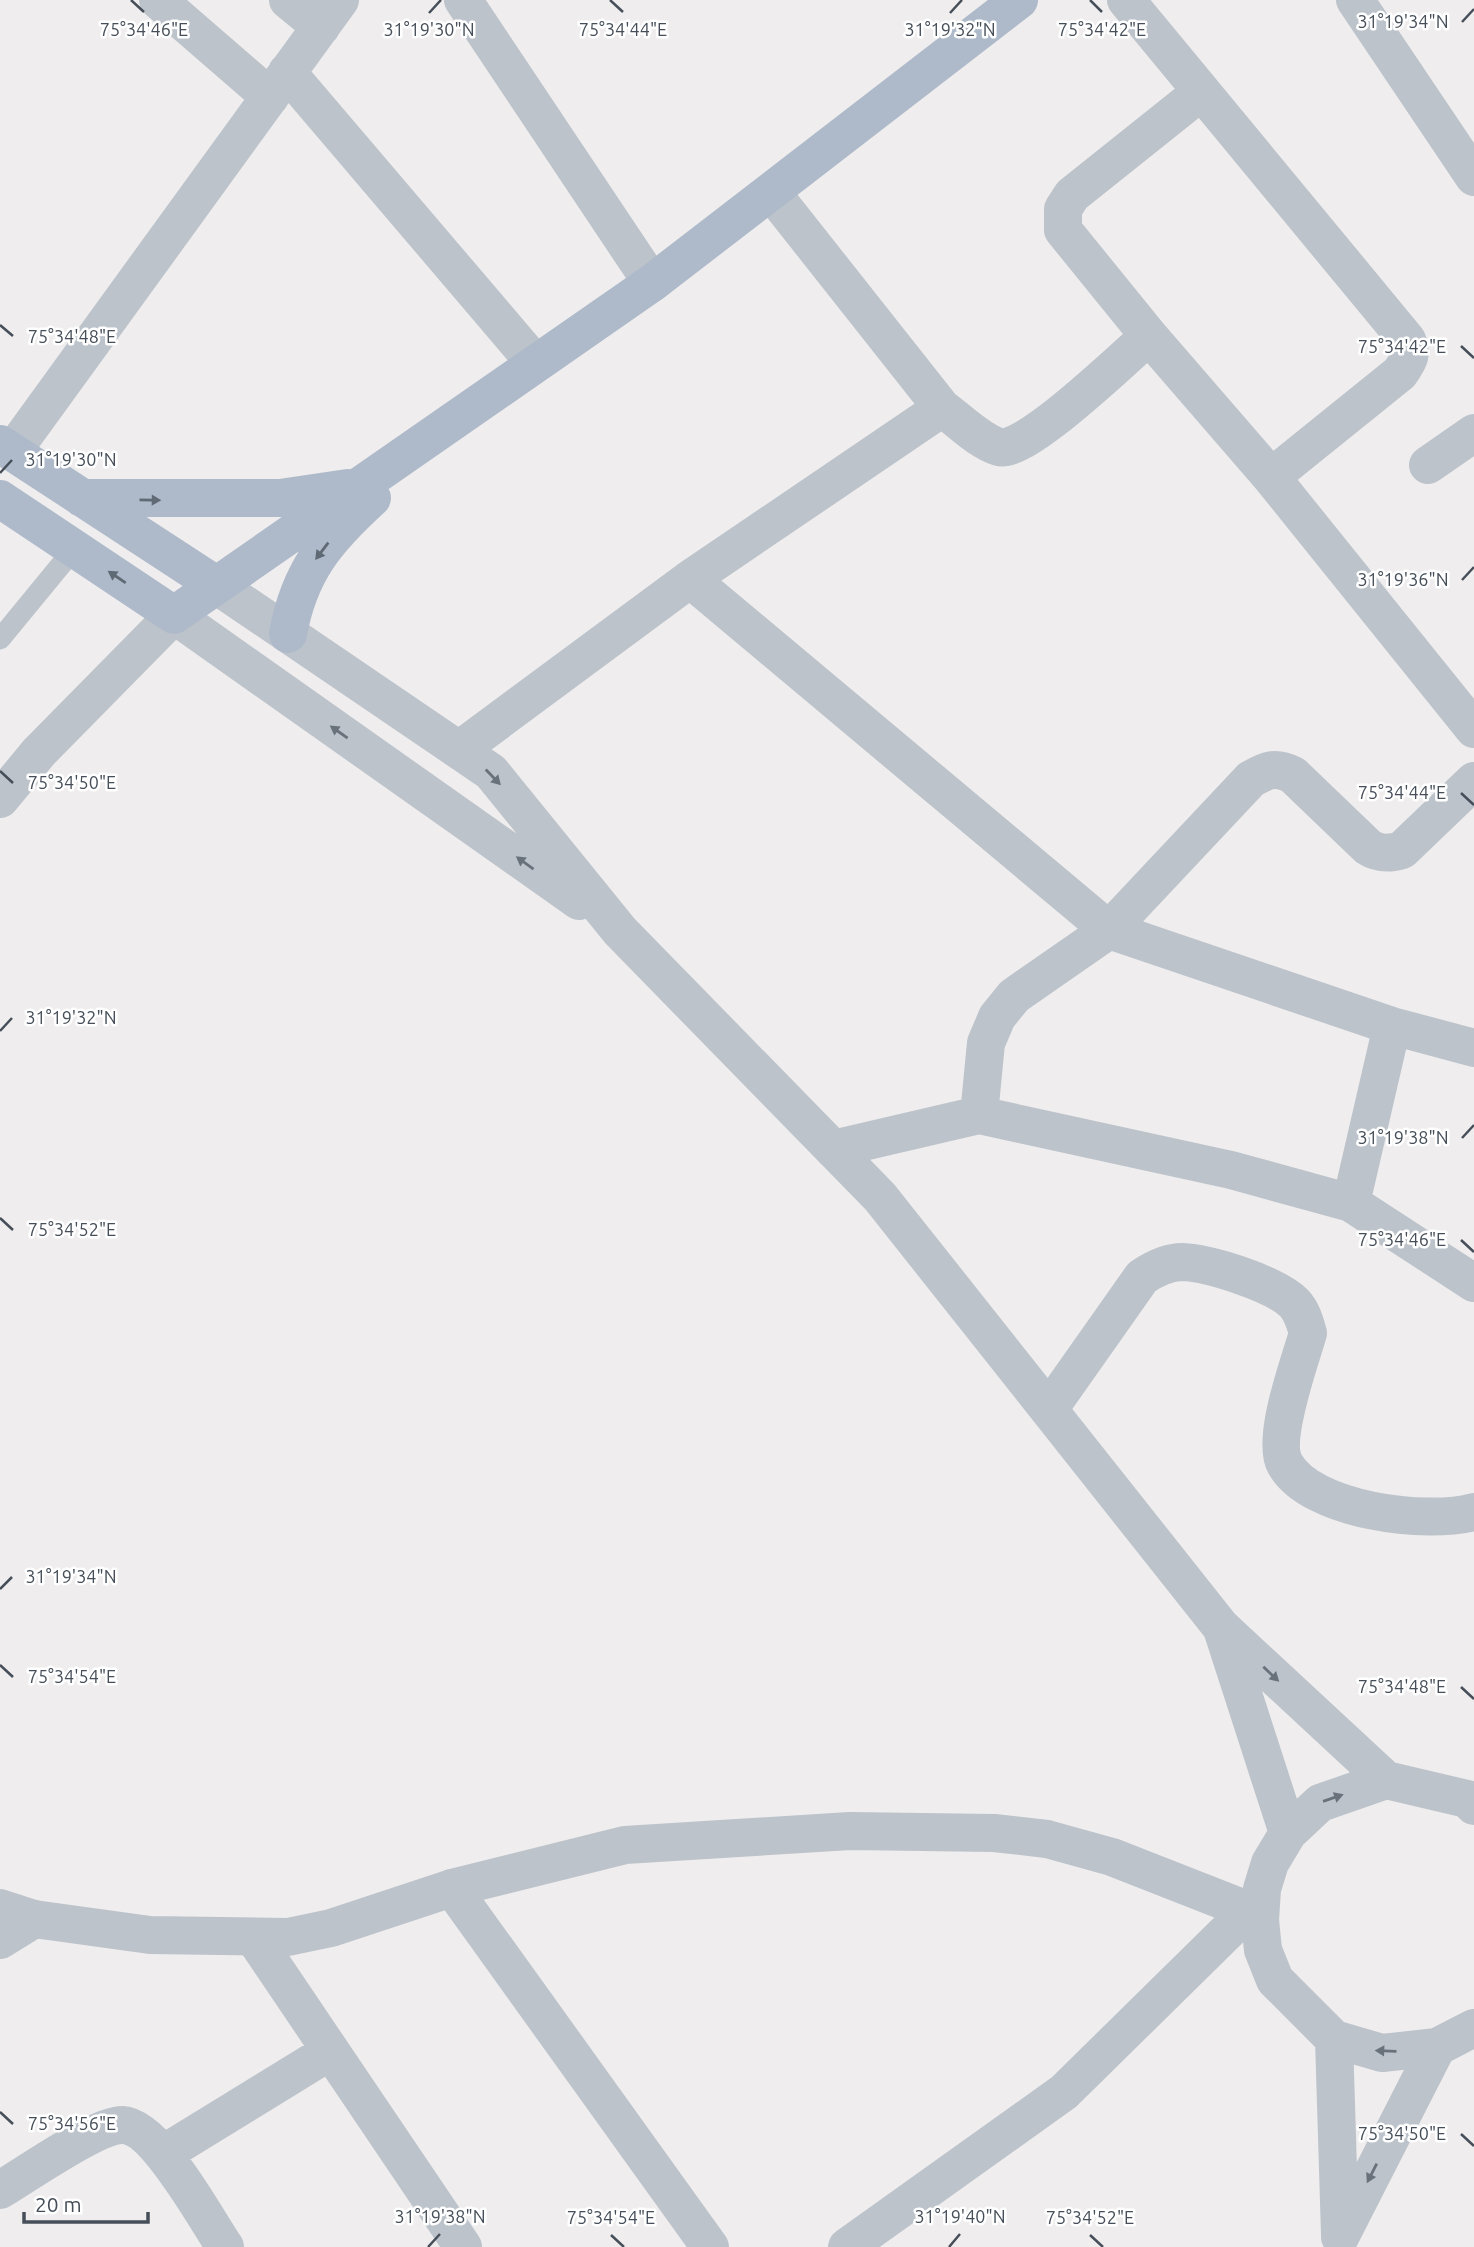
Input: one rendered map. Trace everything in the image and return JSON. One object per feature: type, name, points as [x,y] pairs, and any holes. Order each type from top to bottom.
[{"type":"main road","points":[[0,499],[174,615],[652,283],[772,194],[1019,0]]},
{"type":"main road","points":[[288,634],[294,600],[307,571],[339,529],[382,489],[416,446]]},
{"type":"main road","points":[[6,448],[216,585]]},
{"type":"main road","points":[[82,498],[280,498],[356,487]]},
{"type":"street","points":[[158,0],[279,85],[534,363]]},
{"type":"street","points":[[6,448],[279,85],[330,13],[288,0]]},
{"type":"street","points":[[463,0],[652,283]]},
{"type":"street","points":[[1126,0],[1407,340],[1411,349],[1409,359],[1400,373],[1271,477]]},
{"type":"street","points":[[1355,0],[1474,177]]},
{"type":"street","points":[[1200,92],[1091,177],[1063,209],[1063,230],[1149,336],[1271,477],[1474,729]]},
{"type":"street","points":[[772,194],[942,408],[1001,448],[1012,447],[1041,430],[1149,336]]},
{"type":"street","points":[[459,750],[690,579],[942,408]]},
{"type":"street","points":[[1428,465],[1474,433]]},
{"type":"street","points":[[690,579],[1109,930],[1392,1026],[1474,1048]]},
{"type":"street","points":[[216,585],[491,772],[620,931],[880,1197],[1221,1627],[1386,1780],[1467,1799],[1474,1806]]},
{"type":"street","points":[[0,799],[39,752],[174,615],[620,931]]},
{"type":"street","points":[[979,1115],[986,1043],[997,1017],[1014,996],[1109,930],[1251,779],[1268,770],[1279,768],[1293,775],[1368,847],[1376,852],[1392,853],[1402,850],[1474,781]]},
{"type":"street","points":[[1351,1203],[1392,1026]]},
{"type":"street","points":[[833,1149],[979,1115],[1194,1161],[1351,1203],[1474,1283]]},
{"type":"street","points":[[1049,1409],[1142,1277],[1156,1268],[1180,1262],[1222,1268],[1294,1303],[1303,1318],[1308,1333],[1281,1442],[1285,1464],[1302,1481],[1311,1489],[1367,1510],[1410,1517],[1474,1512]]},
{"type":"street","points":[[1221,1627],[1288,1833]]},
{"type":"street","points":[[847,2247],[1064,2092],[1254,1913],[1270,1863],[1288,1833],[1320,1802],[1386,1780]]},
{"type":"street","points":[[0,1940],[17,1914],[150,1935],[255,1939],[288,1937],[331,1928],[452,1888],[625,1845],[850,1831],[994,1833],[1047,1839],[1112,1857],[1254,1913]]},
{"type":"street","points":[[452,1888],[707,2246]]},
{"type":"street","points":[[1254,1913],[1263,1950],[1275,1980],[1334,2039],[1382,2053],[1437,2047],[1474,2028]]},
{"type":"street","points":[[255,1939],[463,2247]]},
{"type":"street","points":[[1334,2039],[1340,2242]]},
{"type":"street","points":[[1340,2242],[1437,2047]]},
{"type":"street","points":[[163,2154],[329,2052]]},
{"type":"street","points":[[0,2190],[104,2128],[124,2125],[139,2131],[163,2154],[225,2247]]},
{"type":"lane","points":[[0,639],[74,549]]}]
